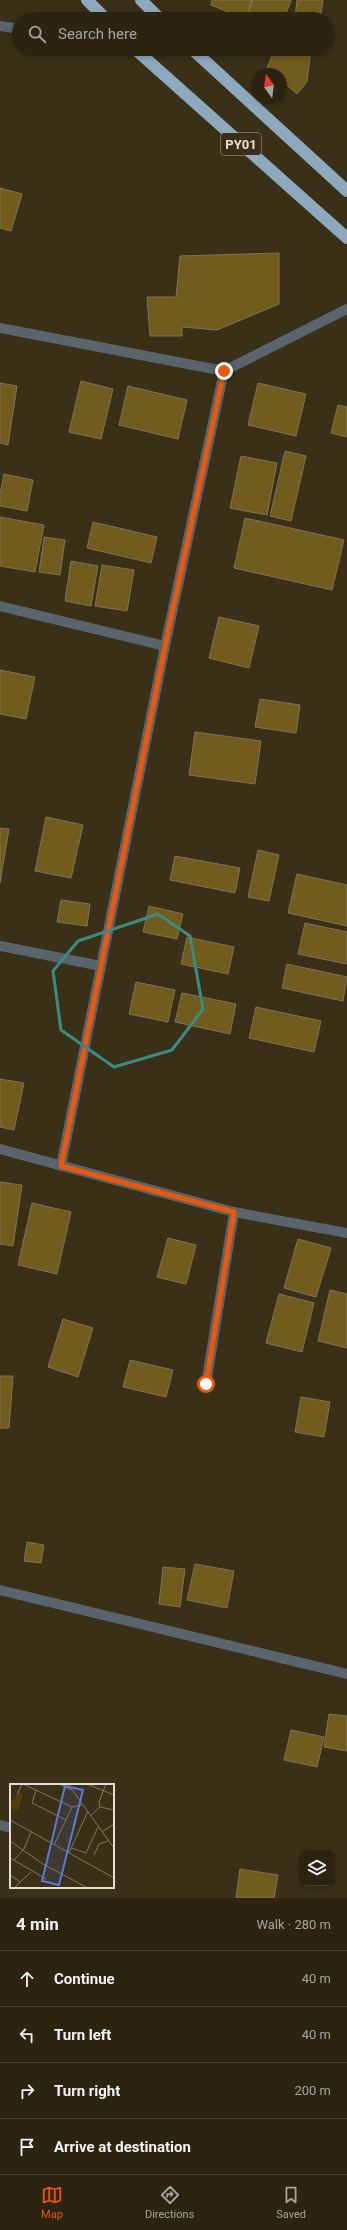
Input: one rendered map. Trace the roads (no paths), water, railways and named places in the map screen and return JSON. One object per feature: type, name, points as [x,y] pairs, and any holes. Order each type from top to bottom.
[{"type":"highway","points":[[87,0],[99,12]]},
{"type":"highway","points":[[141,0],[153,12]]},
{"type":"highway","name":"PY01","points":[[142,56],[347,238]]},
{"type":"highway","name":"PY01","points":[[200,56],[347,191]]},
{"type":"street","points":[[0,26],[12,28]]},
{"type":"street","points":[[0,328],[224,371],[347,309]]},
{"type":"street","points":[[61,1166],[165,646],[224,371]]},
{"type":"street","points":[[0,606],[165,646]]},
{"type":"street","points":[[0,946],[101,966]]},
{"type":"street","points":[[0,1149],[234,1212],[347,1233]]},
{"type":"street","points":[[206,1384],[234,1212]]},
{"type":"street","points":[[0,1590],[347,1674]]},
{"type":"street","points":[[0,1825],[10,1828]]}]
